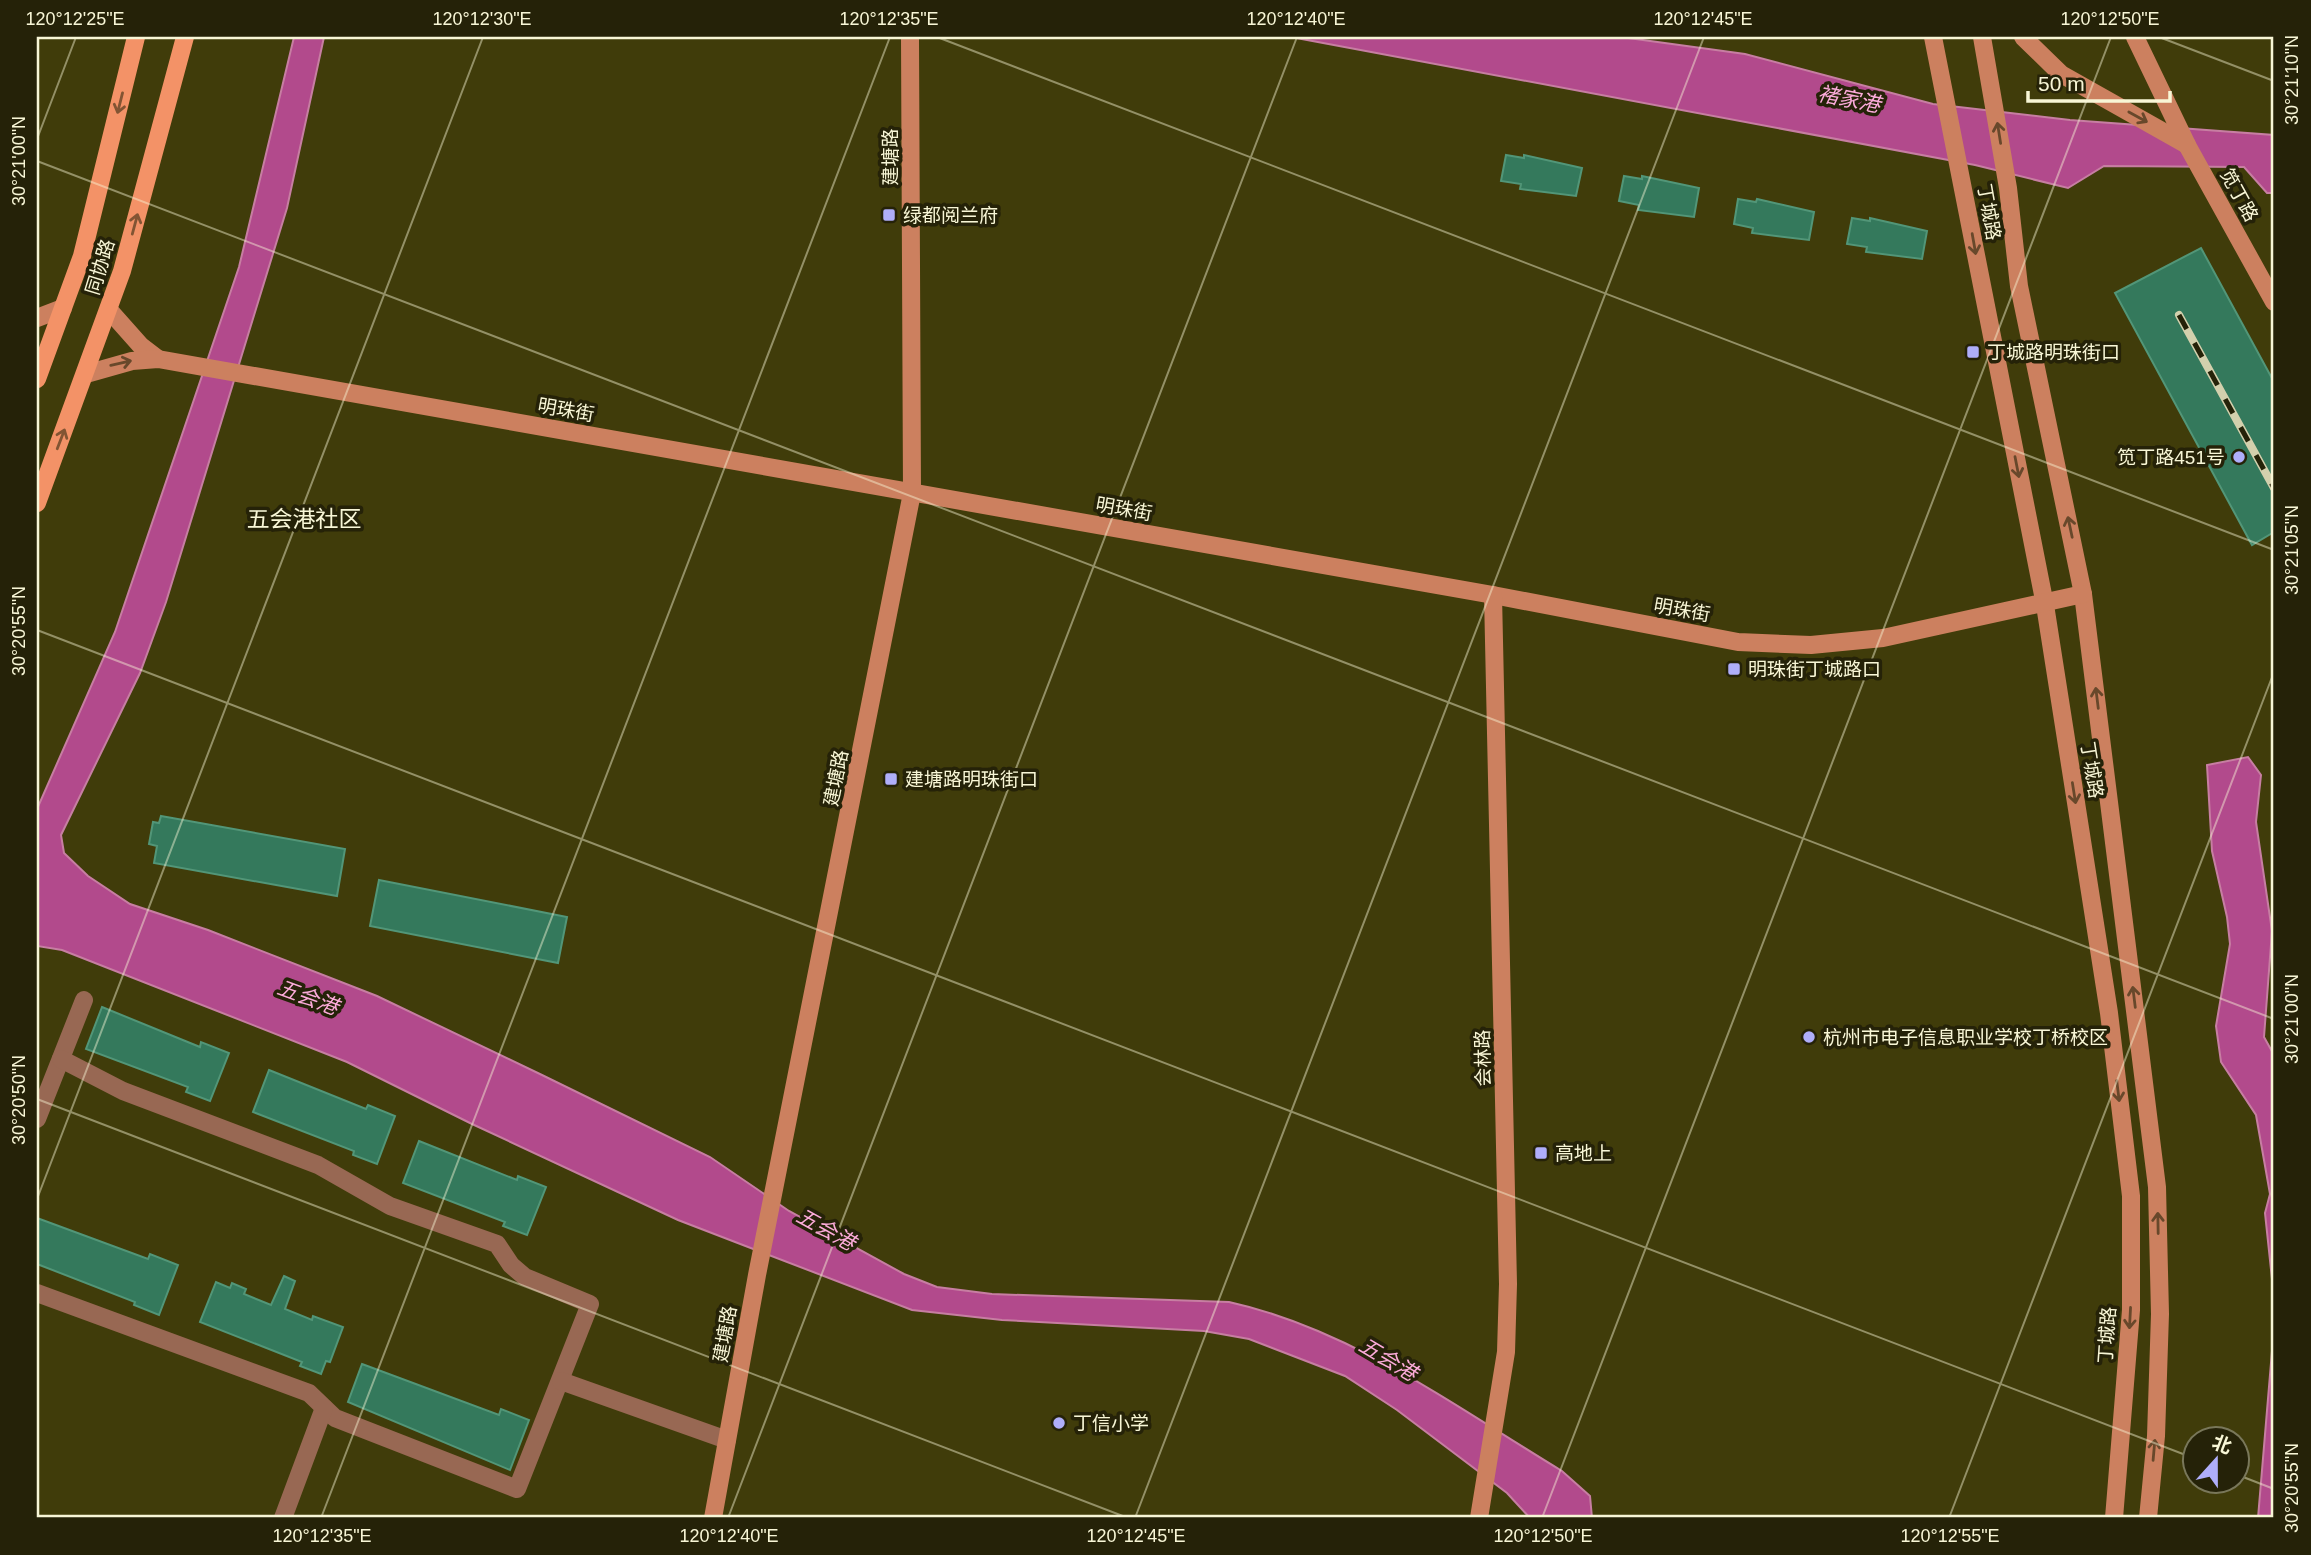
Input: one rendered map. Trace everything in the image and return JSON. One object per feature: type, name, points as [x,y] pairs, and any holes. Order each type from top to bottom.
[{"type":"main road","name":"同协路","points":[[38,366],[82,256],[136,37]]},
{"type":"main road","name":"同协路","points":[[37,503],[109,310],[185,37]]},
{"type":"street","name":"建塘路","points":[[713,1518],[757,1275],[912,493],[910,37]]},
{"type":"street","name":"丁城路","points":[[1933,37],[2045,605],[2109,1013],[2130,1196],[2131,1310],[2113,1518]]},
{"type":"street","name":"丁城路","points":[[1982,37],[2008,188],[2019,286],[2084,594],[2157,1187],[2160,1314],[2156,1436],[2148,1518]]},
{"type":"street","points":[[2023,37],[2061,74],[2187,145]]},
{"type":"street","name":"笕丁路","points":[[2135,37],[2187,145],[2274,302]]},
{"type":"street","points":[[37,318],[63,308]]},
{"type":"street","points":[[109,310],[141,346],[158,359]]},
{"type":"street","name":"明珠街","points":[[86,374],[132,361],[158,359],[1493,595],[1738,642],[1811,645],[1883,638],[2045,605],[2084,594]]},
{"type":"street","name":"会林路","points":[[1479,1518],[1506,1352],[1508,1284],[1493,595]]},
{"type":"street","points":[[37,1119],[84,1000]]},
{"type":"street","points":[[37,1293],[309,1394],[335,1418],[517,1489],[590,1304],[525,1277],[511,1265],[497,1244],[390,1206],[318,1165],[123,1091],[61,1059]]},
{"type":"street","points":[[561,1381],[727,1440]]},
{"type":"street","points":[[283,1518],[324,1408]]},
{"type":"water","name":"五会港","points":[[294,37],[324,37],[287,208],[166,602],[140,673],[61,835],[64,853],[88,876],[130,904],[208,930],[377,996],[710,1157],[789,1211],[904,1274],[937,1287],[992,1294],[1229,1302],[1274,1314],[1318,1331],[1401,1373],[1562,1471],[1590,1496],[1592,1518],[1530,1518],[1507,1493],[1397,1410],[1345,1376],[1249,1339],[1204,1331],[1002,1320],[912,1310],[678,1220],[472,1124],[347,1062],[62,950],[37,946],[37,809],[115,632],[239,267]]},
{"type":"water","name":"褚家港","points":[[1291,37],[1621,37],[1745,54],[1933,104],[2070,120],[2274,135],[2274,193],[2267,193],[2244,167],[2104,166],[2068,188],[1975,165]]},
{"type":"water","points":[[2248,757],[2261,775],[2256,822],[2272,931],[2264,1037],[2274,1055],[2274,1298],[2265,1213],[2270,1194],[2256,1115],[2221,1062],[2216,1026],[2230,944],[2227,917],[2212,851],[2207,765]]},
{"type":"water","points":[[2274,1327],[2274,1518],[2258,1518]]},
{"type":"building","points":[[1506,155],[1524,158],[1524,155],[1582,168],[1576,196],[1520,189],[1521,184],[1501,181]]},
{"type":"building","points":[[1624,176],[1642,179],[1642,176],[1699,188],[1694,217],[1638,210],[1639,205],[1619,201]]},
{"type":"building","points":[[1738,199],[1756,202],[1757,199],[1814,212],[1809,240],[1752,233],[1753,228],[1734,224]]},
{"type":"building","points":[[1852,218],[1870,221],[1870,218],[1927,231],[1922,259],[1866,252],[1867,247],[1847,244]]},
{"type":"building","name":"笕丁路451号","points":[[2201,248],[2274,382],[2274,532],[2252,545],[2115,293]]},
{"type":"building","points":[[161,816],[345,849],[337,896],[154,863],[157,846],[149,844],[153,822],[159,823]]},
{"type":"building","points":[[379,880],[567,917],[558,963],[370,926]]},
{"type":"building","points":[[102,1007],[200,1047],[201,1042],[229,1053],[210,1101],[186,1092],[188,1087],[86,1049]]},
{"type":"building","points":[[269,1070],[366,1109],[368,1105],[395,1116],[377,1164],[353,1155],[354,1151],[253,1112]]},
{"type":"building","points":[[419,1141],[517,1180],[518,1176],[546,1187],[527,1235],[503,1226],[505,1222],[403,1183]]},
{"type":"building","points":[[37,1218],[148,1259],[150,1254],[178,1265],[159,1315],[134,1305],[135,1302],[37,1264]]},
{"type":"building","points":[[284,1276],[295,1281],[285,1309],[312,1320],[313,1316],[343,1327],[330,1362],[326,1361],[321,1374],[300,1366],[302,1362],[200,1322],[216,1282],[230,1288],[232,1283],[246,1289],[244,1294],[271,1305]]},
{"type":"building","points":[[362,1364],[499,1415],[501,1409],[529,1420],[510,1470],[348,1402]]},
{"type":"railway","points":[[2179,315],[2274,488]]},
{"type":"place","name":"绿都阅兰府","points":[[889,215]]},
{"type":"place","name":"丁城路明珠街口","points":[[1973,352]]},
{"type":"place","name":"笕丁路451号","points":[[2239,457]]},
{"type":"place","name":"明珠街丁城路口","points":[[1734,669]]},
{"type":"place","name":"建塘路明珠街口","points":[[891,779]]},
{"type":"place","name":"杭州市电子信息职业学校丁桥校区","points":[[1809,1037]]},
{"type":"place","name":"高地上","points":[[1541,1153]]},
{"type":"place","name":"丁信小学","points":[[1059,1423]]},
{"type":"district","name":"五会港社区","points":[[304,519]]}]
